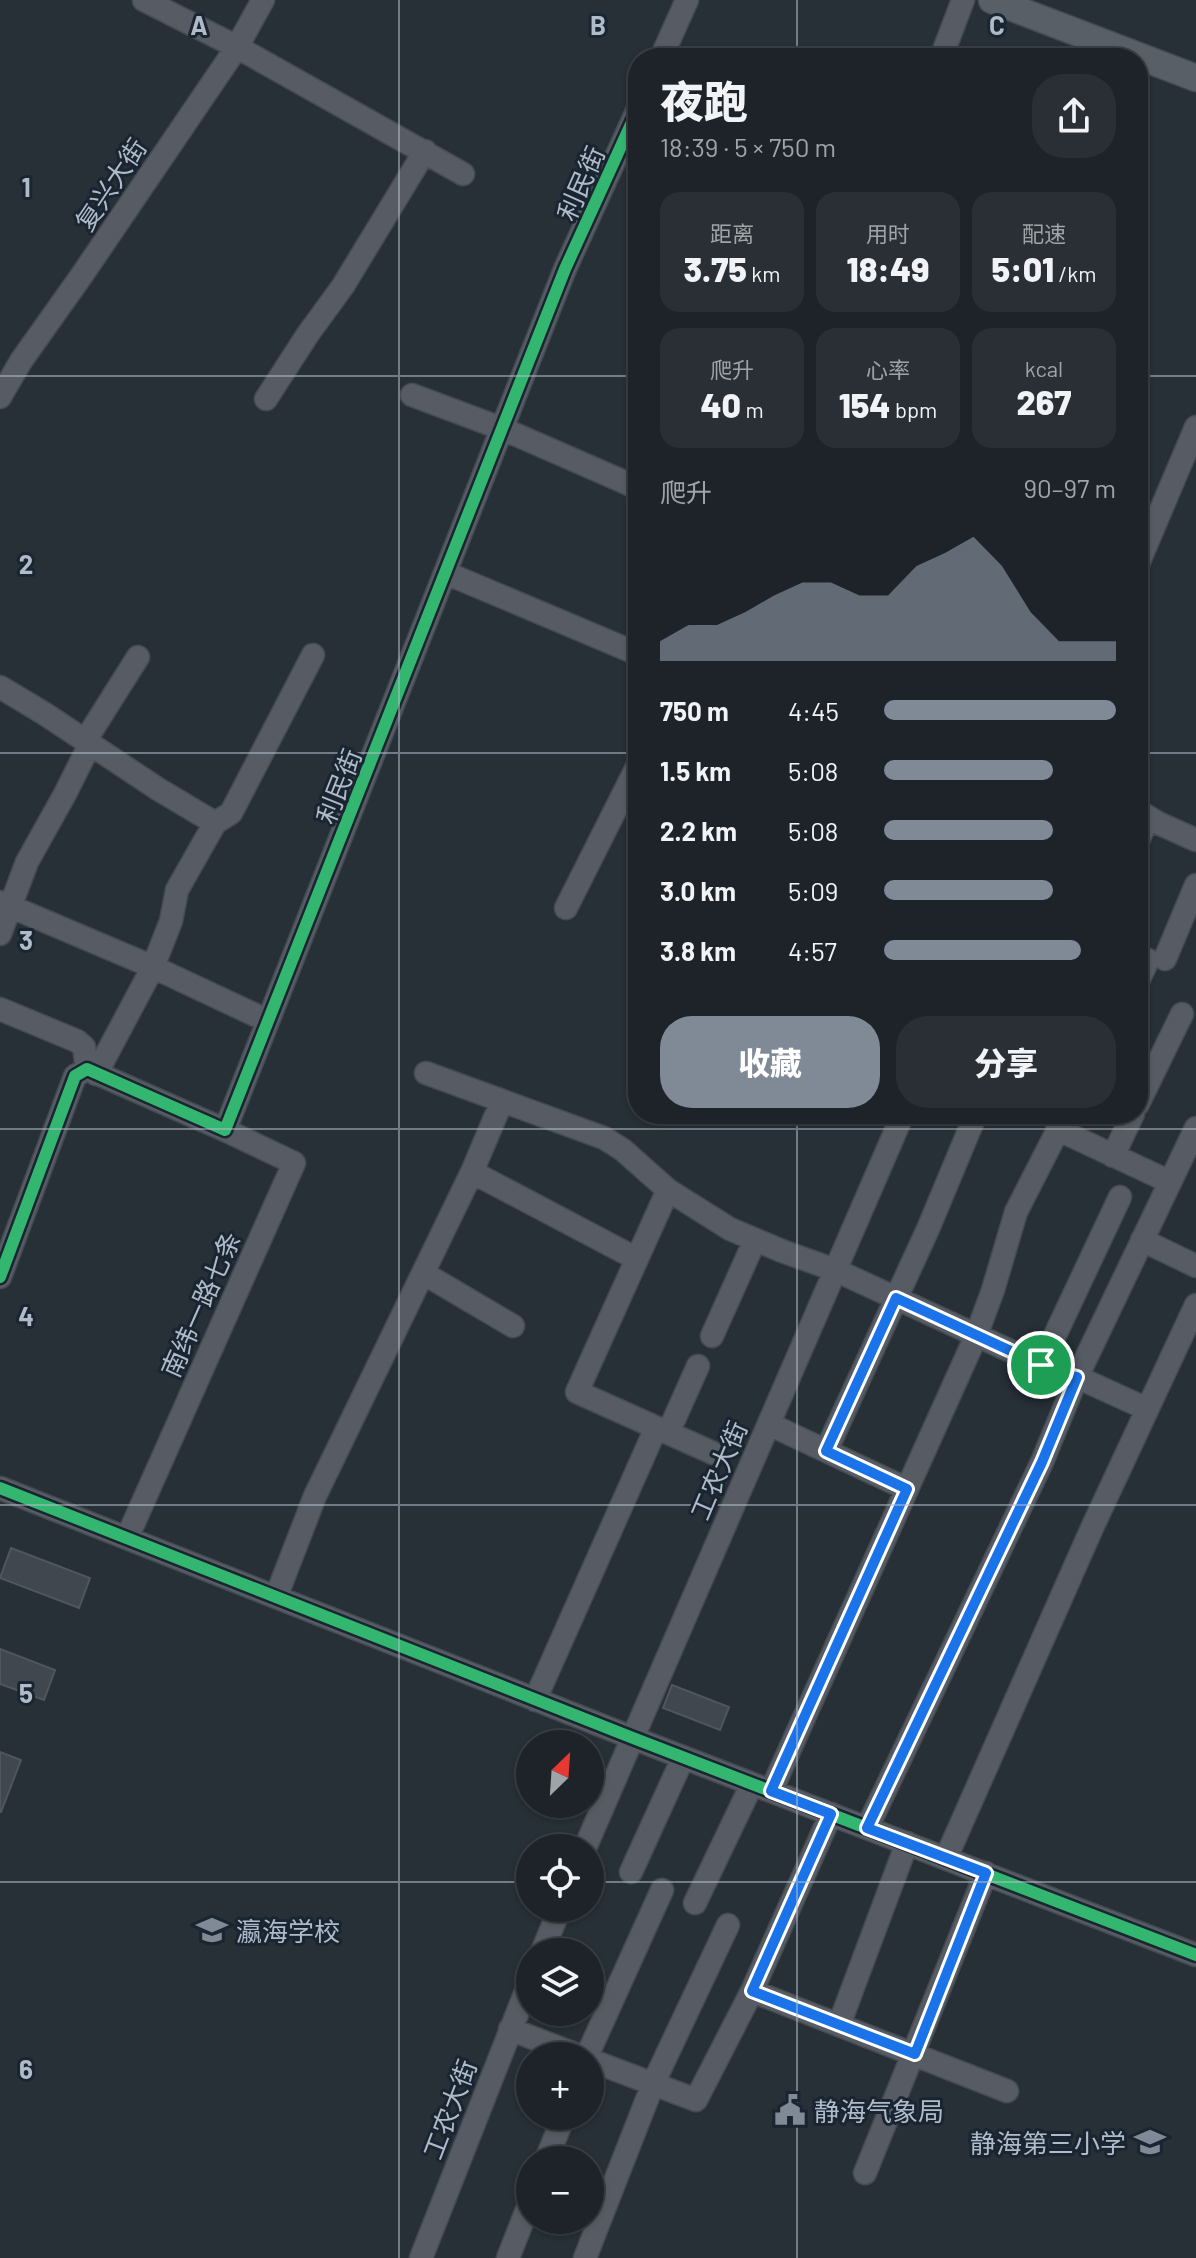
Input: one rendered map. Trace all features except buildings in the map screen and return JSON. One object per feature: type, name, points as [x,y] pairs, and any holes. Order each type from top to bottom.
[{"type":"main road","points":[[992,0],[1118,48]]},
{"type":"main road","points":[[1038,0],[1196,60]]},
{"type":"main road","points":[[1148,60],[1196,78]]},
{"type":"street","points":[[144,0],[237,47],[463,174]]},
{"type":"street","name":"复兴大街","points":[[0,397],[21,361],[237,47],[263,0]]},
{"type":"street","points":[[665,48],[687,0]]},
{"type":"street","points":[[945,48],[963,0]]},
{"type":"street","name":"利民街","points":[[225,1130],[565,269],[628,131]]},
{"type":"street","points":[[266,399],[343,286],[425,151]]},
{"type":"street","points":[[412,395],[503,429],[628,484]]},
{"type":"street","points":[[1148,540],[1196,427]]},
{"type":"street","points":[[446,573],[628,650]]},
{"type":"street","points":[[92,1072],[153,967],[171,921],[177,890],[215,823],[231,813],[313,655]]},
{"type":"street","points":[[0,934],[5,904],[65,794],[88,742],[138,657]]},
{"type":"street","points":[[0,687],[215,823]]},
{"type":"street","points":[[566,908],[628,785]]},
{"type":"street","points":[[1148,816],[1196,840]]},
{"type":"street","points":[[1150,967],[1196,885]]},
{"type":"street","points":[[5,904],[153,967],[268,1021]]},
{"type":"street","points":[[0,1009],[77,1041],[84,1047],[92,1072]]},
{"type":"street","points":[[1148,1084],[1182,1014]]},
{"type":"street","points":[[0,1277],[75,1076],[92,1072],[225,1130]]},
{"type":"street","points":[[426,1073],[604,1138],[623,1150],[668,1190],[718,1222],[755,1240],[835,1270],[1041,1365],[1077,1377],[1147,1409]]},
{"type":"street","points":[[276,1597],[315,1496],[472,1172],[502,1101]]},
{"type":"street","name":"工农大街","points":[[591,1834],[899,1124]]},
{"type":"street","points":[[826,1451],[928,1229],[972,1124]]},
{"type":"street","points":[[695,1903],[761,1788],[907,1489],[976,1336],[1016,1212],[1061,1124]]},
{"type":"street","points":[[1065,1124],[1113,1156],[1170,1182]]},
{"type":"street","points":[[1113,1156],[1128,1124]]},
{"type":"street","points":[[867,1828],[1042,1462],[1077,1377],[1196,1128]]},
{"type":"street","name":"南纬一路七条","points":[[127,1538],[294,1163],[225,1130]]},
{"type":"street","points":[[472,1172],[637,1259]]},
{"type":"street","points":[[668,1190],[577,1392],[713,1453]]},
{"type":"street","points":[[1041,1365],[1120,1197]]},
{"type":"street","points":[[712,1336],[755,1240]]},
{"type":"street","points":[[1142,1240],[1196,1266]]},
{"type":"street","points":[[423,1273],[513,1326]]},
{"type":"street","points":[[946,1858],[1079,1556],[1196,1305]]},
{"type":"street","points":[[535,1700],[662,1430],[698,1366]]},
{"type":"street","points":[[769,1424],[907,1489]]},
{"type":"street","points":[[0,1488],[683,1758],[1196,1955]]},
{"type":"street","points":[[631,1872],[683,1758]]},
{"type":"street","points":[[604,2064],[696,2100],[752,1991],[831,1814]]},
{"type":"street","points":[[839,2025],[907,1843]]},
{"type":"street","points":[[865,2173],[986,1873]]},
{"type":"street","points":[[595,2042],[662,1890]]},
{"type":"street","points":[[585,2258],[653,2084],[728,1925]]},
{"type":"street","points":[[752,1991],[1007,2091]]},
{"type":"street","name":"工农大街","points":[[421,2258],[516,2015]]},
{"type":"street","points":[[510,2029],[544,2042]]},
{"type":"street","points":[[508,2258],[517,2234]]},
{"type":"cycle path","points":[[0,1277],[75,1076],[87,1069],[225,1130],[565,269],[628,131]]},
{"type":"cycle path","points":[[0,1488],[633,1738],[1196,1955]]},
{"type":"place","name":"瀛海学校","points":[[212,1930]]},
{"type":"place","name":"静海气象局","points":[[790,2110]]},
{"type":"place","name":"静海第三小学","points":[[1150,2142]]},
{"type":"route","points":[[896,1298],[1041,1365],[1077,1377],[1042,1462],[867,1828],[986,1873],[915,2054],[752,1991],[831,1814],[771,1791],[907,1489],[826,1451],[896,1298]]}]
